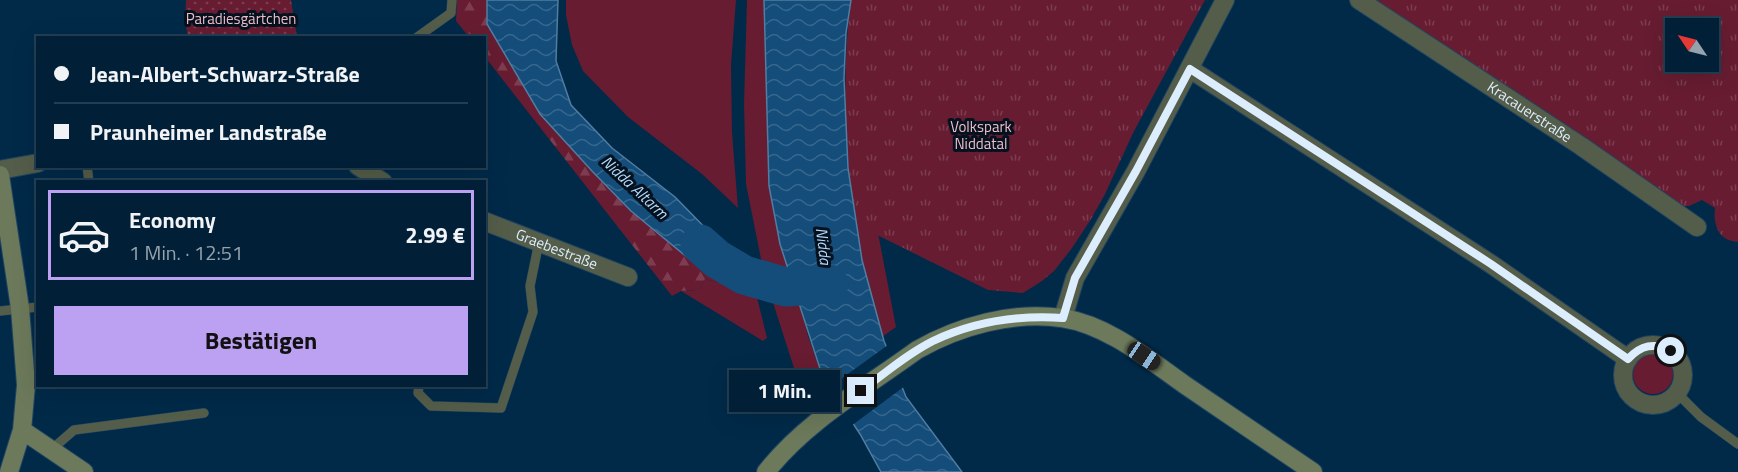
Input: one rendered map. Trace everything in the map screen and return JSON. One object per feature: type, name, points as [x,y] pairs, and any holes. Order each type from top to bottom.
[{"type":"main road","points":[[0,175],[4,231],[29,308],[27,385],[22,430],[9,472]]},
{"type":"main road","points":[[766,472],[785,449],[823,418],[917,350],[957,331],[1001,320],[1046,317],[1063,318],[1086,325],[1126,344],[1313,472]]},
{"type":"main road","points":[[22,430],[84,472]]},
{"type":"street","points":[[1063,318],[1075,278],[1136,171],[1225,0]]},
{"type":"street","name":"Kracauerstraße","points":[[1359,0],[1581,146],[1697,227]]},
{"type":"street","points":[[1190,69],[1491,264],[1628,359]]},
{"type":"street","points":[[0,170],[36,163]]},
{"type":"street","points":[[361,168],[380,180]]},
{"type":"street","name":"Graebestraße","points":[[486,222],[628,277]]},
{"type":"street","points":[[1653,345],[1662,346],[1671,351],[1678,357],[1684,375],[1677,393],[1670,400],[1653,405],[1634,398],[1625,384],[1624,376],[1628,359],[1643,347],[1653,345]]},
{"type":"lane","points":[[419,36],[451,13],[452,0]]},
{"type":"lane","points":[[419,387],[418,393],[431,406],[501,408],[533,312],[530,286],[540,242]]},
{"type":"lane","points":[[0,311],[29,308]]},
{"type":"lane","points":[[1677,393],[1701,417],[1738,444]]},
{"type":"lane","points":[[51,450],[74,430],[204,413]]},
{"type":"green space","name":"Paradiesgärtchen","points":[[186,0],[291,0],[297,36],[188,36],[185,21]]},
{"type":"green space","points":[[457,0],[487,0],[487,24],[688,258],[736,287],[705,279],[699,290],[681,291],[672,296],[486,58],[486,36],[468,36],[456,21]]},
{"type":"green space","points":[[566,0],[736,0],[731,64],[732,133],[738,208],[702,174],[628,117],[583,71],[572,45],[566,15]]},
{"type":"green space","points":[[747,0],[764,0],[769,186],[780,244],[791,277],[762,264],[746,184],[744,104]]},
{"type":"green space","points":[[851,0],[870,191],[896,327],[882,337],[862,260],[848,168]]},
{"type":"green space","name":"Volkspark Niddatal","points":[[851,0],[1205,0],[1133,133],[1091,219],[1054,271],[1023,293],[988,290],[857,225],[847,141],[845,84]]},
{"type":"green space","points":[[1374,0],[1738,0],[1738,242],[1722,236],[1716,226],[1715,208],[1702,200],[1689,206],[1682,206],[1443,44]]},
{"type":"green space","points":[[751,273],[767,338],[763,341],[681,291],[699,290],[705,279],[736,287]]},
{"type":"green space","points":[[768,287],[798,295],[808,336],[823,378],[802,393]]},
{"type":"green space","points":[[1653,354],[1667,360],[1673,374],[1667,388],[1653,394],[1639,388],[1633,374],[1639,360]]},
{"type":"water","points":[[487,0],[558,0],[556,61],[571,105],[612,148],[675,197],[718,241],[744,275],[734,285],[688,258],[631,211],[540,114],[487,24]]},
{"type":"water","name":"Nidda","points":[[764,0],[851,0],[846,33],[844,78],[848,168],[862,260],[884,341],[906,397],[962,472],[881,472],[860,434],[823,378],[780,244],[769,186]]},
{"type":"pier","points":[[888,345],[905,386],[851,426],[827,389]]},
{"type":"waterway","name":"Nidda Altarm","points":[[700,244],[717,259],[744,275],[786,287],[829,284]]},
{"type":"route","points":[[861,391],[917,350],[957,331],[1001,320],[1063,318],[1075,278],[1136,171],[1190,69],[1491,264],[1628,359],[1643,347],[1653,345],[1662,346],[1671,351]]}]
